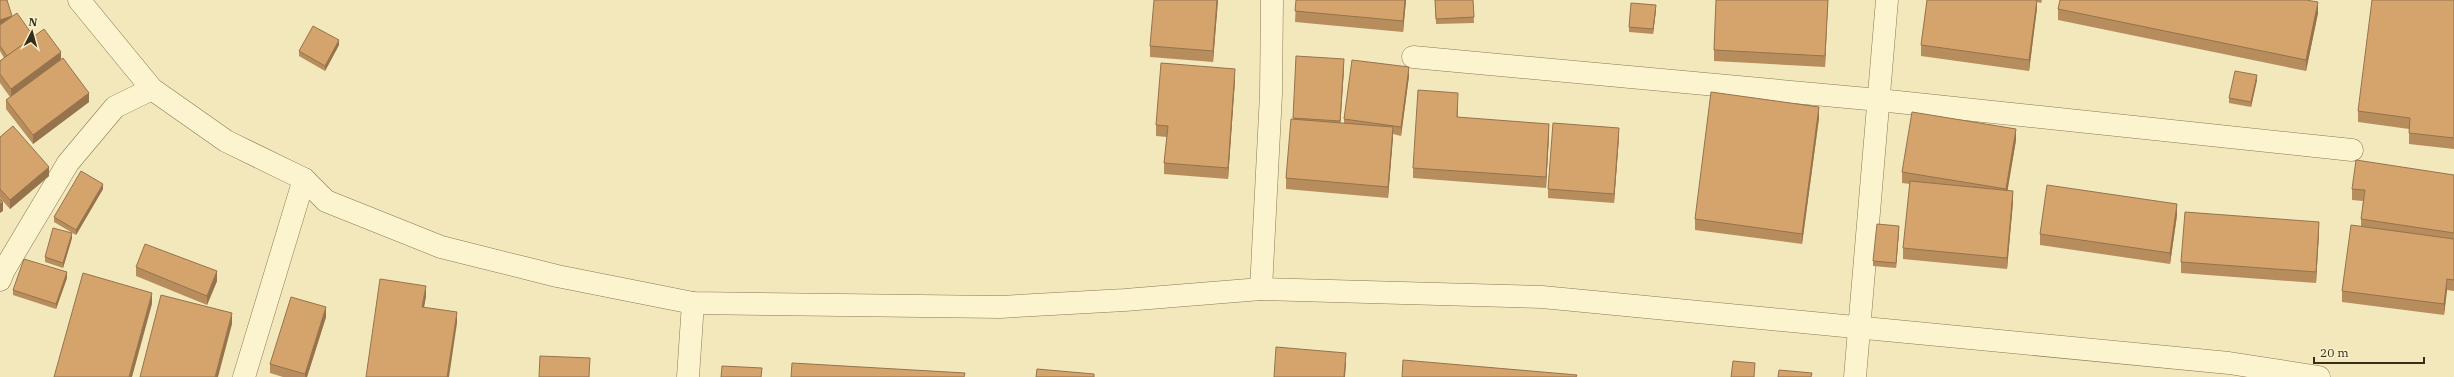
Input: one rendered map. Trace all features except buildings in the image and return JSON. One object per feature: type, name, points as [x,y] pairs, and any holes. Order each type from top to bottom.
[{"type":"street","points":[[79,0],[152,89],[226,141],[304,179],[326,201],[441,247],[557,276],[693,303],[1000,306],[1125,300],[1261,289],[1542,297],[2229,363],[2319,377]]},
{"type":"street","points":[[1261,289],[1271,94],[1272,0]]},
{"type":"street","points":[[1855,377],[1887,0]]},
{"type":"street","points":[[1413,57],[1878,100],[2352,150]]},
{"type":"street","points":[[0,280],[4,270],[68,163],[115,107],[152,89]]},
{"type":"street","points":[[244,377],[304,179]]},
{"type":"street","points":[[688,377],[693,303]]}]
